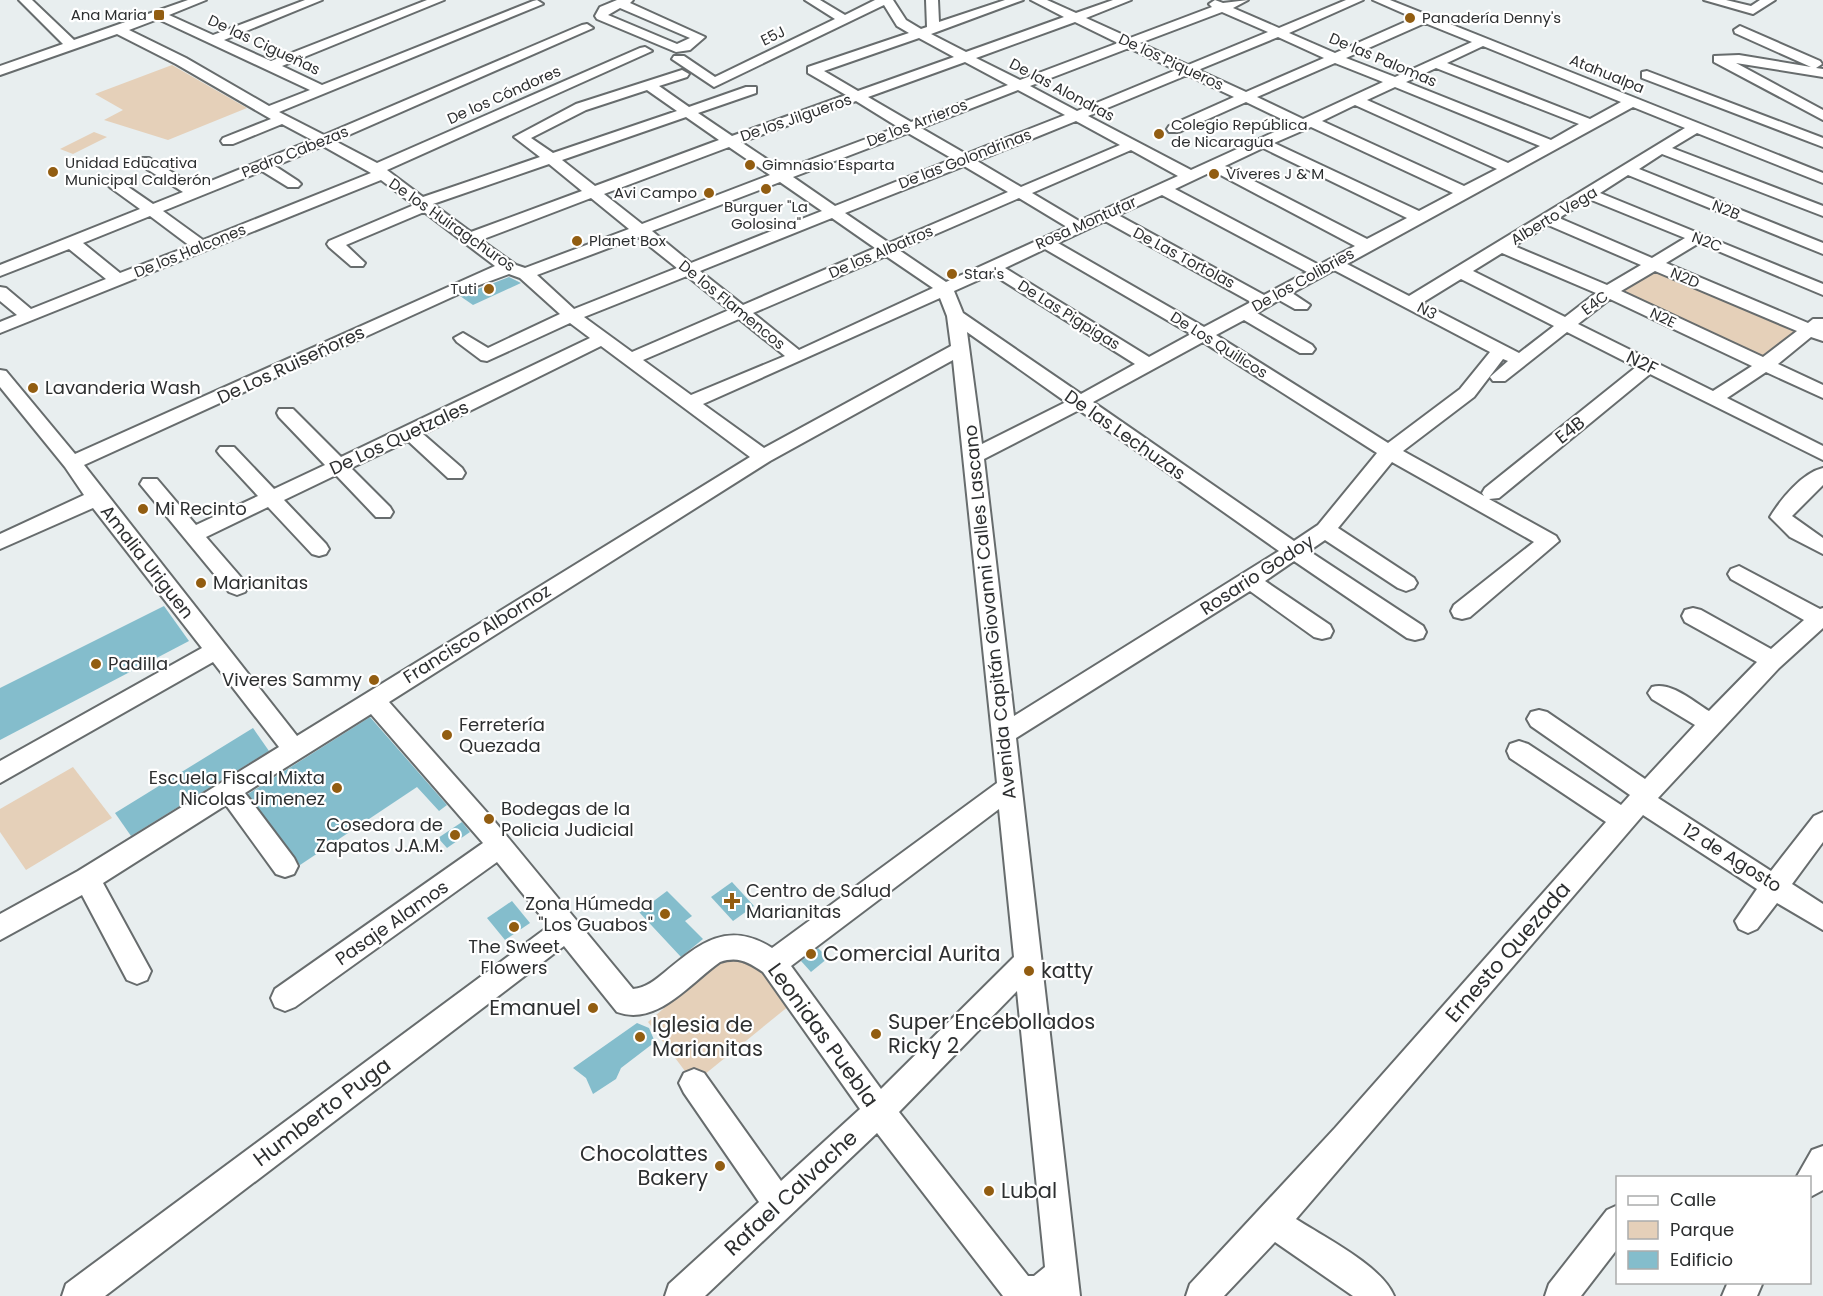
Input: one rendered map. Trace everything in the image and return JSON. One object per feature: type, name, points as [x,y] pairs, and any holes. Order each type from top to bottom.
[{"type":"street","points":[[25,0],[72,46]]},
{"type":"street","points":[[214,39],[316,0]]},
{"type":"street","points":[[268,67],[438,0]]},
{"type":"street","points":[[811,0],[844,20]]},
{"type":"street","name":"E5J","points":[[679,59],[714,83],[886,0]]},
{"type":"street","name":"De las Alondras","points":[[886,0],[901,23],[926,31],[966,58],[1190,176]]},
{"type":"street","points":[[926,31],[932,0]]},
{"type":"street","points":[[1017,0],[813,70],[1078,227]]},
{"type":"street","name":"De los Piqueros","points":[[1036,0],[1248,98],[1464,192]]},
{"type":"street","name":"De los Jilgueros","points":[[468,239],[731,141],[1125,0]]},
{"type":"street","name":"De las Palomas","points":[[1205,0],[1395,83],[1551,145]]},
{"type":"street","name":"De los Arrieros","points":[[518,272],[640,230],[1242,0]]},
{"type":"street","name":"De las Golondrinas","points":[[463,338],[487,356],[547,326],[1076,116],[1357,0]]},
{"type":"street","name":"Atahualpa","points":[[1379,0],[1823,177]]},
{"type":"street","points":[[1417,0],[1450,22],[1454,30]]},
{"type":"street","points":[[1710,0],[1753,10],[1769,0]]},
{"type":"street","points":[[0,71],[196,1]]},
{"type":"street","points":[[623,2],[699,37],[686,47],[676,48],[601,16],[604,10],[623,2]]},
{"type":"street","points":[[269,111],[537,4]]},
{"type":"street","name":"De las Cigueñas","points":[[159,15],[322,90]]},
{"type":"street","points":[[1174,129],[1425,18]]},
{"type":"street","name":"De los Huiragchuros","points":[[117,28],[181,60],[379,172],[468,239],[518,272],[573,316],[763,457]]},
{"type":"street","name":"Pedro Cabezas","points":[[0,271],[323,141],[587,28]]},
{"type":"street","points":[[1740,30],[1823,68]]},
{"type":"street","name":"Rosa Montufar","points":[[691,402],[797,357],[1482,42]]},
{"type":"street","name":"De los Cóndores","points":[[379,172],[645,51]]},
{"type":"street","points":[[1823,73],[1760,62],[1719,58],[1764,81],[1823,116]]},
{"type":"street","points":[[1437,64],[1591,124]]},
{"type":"street","name":"De los Flamencos","points":[[682,74],[581,107],[521,137],[552,159],[797,357]]},
{"type":"street","points":[[1647,75],[1823,143]]},
{"type":"street","points":[[1764,81],[1823,103]]},
{"type":"street","points":[[647,84],[944,288]]},
{"type":"street","points":[[357,263],[335,244],[422,205],[751,90]]},
{"type":"street","points":[[1357,101],[1508,168]]},
{"type":"street","name":"De los Colibries","points":[[974,456],[1078,403],[1631,102]]},
{"type":"street","points":[[1750,115],[1780,159]]},
{"type":"street","points":[[228,141],[283,119]]},
{"type":"street","name":"Alberto Vega","points":[[1410,303],[1696,127]]},
{"type":"street","points":[[1263,143],[1418,218]]},
{"type":"street","name":"De los Albatros","points":[[630,359],[1021,194],[1131,145]]},
{"type":"street","points":[[1662,149],[1823,211]]},
{"type":"street","points":[[144,161],[195,193]]},
{"type":"street","points":[[263,165],[293,184]]},
{"type":"street","points":[[1214,166],[1366,245]]},
{"type":"street","name":"N2B","points":[[1629,170],[1823,249]]},
{"type":"street","name":"De los Halcones","points":[[0,328],[379,172]]},
{"type":"street","points":[[116,185],[149,211],[201,246]]},
{"type":"street","name":"N3","points":[[1163,189],[1326,267],[1410,303],[1520,361]]},
{"type":"street","name":"N2C","points":[[1590,194],[1823,290]]},
{"type":"street","name":"De Las Tortolas","points":[[1105,215],[1271,297],[1301,305]]},
{"type":"street","name":"N2D","points":[[1547,219],[1655,265],[1819,329]]},
{"type":"street","name":"E4C","points":[[1499,377],[1608,292],[1696,238]]},
{"type":"street","name":"De Los Quilicos","points":[[1045,242],[1203,334],[1389,452],[1550,541],[1462,611]]},
{"type":"street","points":[[72,243],[118,280]]},
{"type":"street","name":"N2E","points":[[1502,247],[1608,292],[1823,392]]},
{"type":"street","name":"De Las Pigpigas","points":[[991,266],[1147,364]]},
{"type":"street","name":"De Los Ruiseñores","points":[[72,463],[498,270],[518,272]]},
{"type":"street","name":"N2F","points":[[1461,272],[1564,326],[1823,454]]},
{"type":"street","name":"Avenida Capitán Giovanni Calles Lascano","points":[[944,288],[956,316],[974,456],[1062,1282]]},
{"type":"street","points":[[0,292],[29,316]]},
{"type":"street","points":[[1244,312],[1306,349]]},
{"type":"street","name":"De las Lechuzas","points":[[956,316],[1295,552]]},
{"type":"street","points":[[1223,323],[1231,327],[1237,339],[1282,369]]},
{"type":"street","points":[[1714,399],[1819,329]]},
{"type":"street","name":"De Los Quetzales","points":[[194,534],[410,433],[604,338]]},
{"type":"street","name":"Francisco Albornoz","points":[[0,928],[87,879],[763,457],[959,349]]},
{"type":"street","name":"Rosario Godoy","points":[[1004,734],[1250,581],[1325,530],[1389,452],[1467,393],[1490,361],[1502,351]]},
{"type":"street","name":"E4B","points":[[1492,493],[1648,366]]},
{"type":"street","name":"Amalia Uriguen","points":[[0,375],[72,463],[96,498],[294,749]]},
{"type":"street","points":[[286,413],[383,512]]},
{"type":"street","points":[[410,433],[455,473]]},
{"type":"street","points":[[227,451],[320,549]]},
{"type":"street","points":[[1823,474],[1792,501],[1780,517],[1797,532],[1823,548]]},
{"type":"street","points":[[150,484],[237,587]]},
{"type":"street","points":[[0,542],[96,498]]},
{"type":"street","points":[[1325,530],[1406,583]]},
{"type":"street","points":[[1295,552],[1415,632]]},
{"type":"street","points":[[1739,574],[1821,617]]},
{"type":"street","points":[[1250,581],[1322,632]]},
{"type":"street","points":[[1693,616],[1772,660]]},
{"type":"street","name":"Ernesto Quezada","points":[[1202,1296],[1273,1222],[1637,804],[1772,660],[1821,617]]},
{"type":"street","points":[[0,772],[216,650]]},
{"type":"street","points":[[1660,693],[1712,724]]},
{"type":"street","name":"Leonidas Puebla","points":[[372,699],[499,846],[625,1001],[630,1004],[646,1002],[693,965],[730,946],[753,950],[773,963],[879,1111],[1021,1293]]},
{"type":"street","points":[[1539,719],[1637,804]]},
{"type":"street","points":[[1519,751],[1637,804]]},
{"type":"street","points":[[773,963],[1009,788]]},
{"type":"street","points":[[229,790],[285,866]]},
{"type":"street","name":"12 de Agosto","points":[[1637,804],[1776,886],[1823,918]]},
{"type":"street","points":[[1748,921],[1823,823]]},
{"type":"street","name":"Pasaje Alamos","points":[[285,998],[499,846]]},
{"type":"street","points":[[87,879],[137,971]]},
{"type":"street","name":"Humberto Puga","points":[[78,1296],[566,928]]},
{"type":"street","name":"Rafael Calvache","points":[[681,1296],[879,1111],[1028,961]]},
{"type":"street","points":[[694,1083],[779,1204]]},
{"type":"street","points":[[1811,1179],[1823,1161]]},
{"type":"street","points":[[1273,1222],[1362,1282],[1378,1296]]},
{"type":"street","points":[[1561,1296],[1616,1222]]},
{"type":"street","points":[[1021,1293],[1033,1294],[1047,1290],[1058,1281],[1062,1282]]},
{"type":"green space","points":[[172,65],[247,108],[168,140],[104,120],[123,110],[95,94]]},
{"type":"green space","points":[[94,132],[107,137],[73,154],[60,149]]},
{"type":"green space","points":[[1654,267],[1804,330],[1766,360],[1616,292]]},
{"type":"green space","points":[[73,767],[112,818],[26,870],[0,832],[0,809]]},
{"type":"green space","points":[[751,955],[795,1001],[694,1083],[648,1022],[714,965],[730,957]]},
{"type":"building","name":"Tuti","points":[[509,277],[521,283],[473,305],[460,296]]},
{"type":"building","name":"Padilla","points":[[164,606],[189,641],[0,740],[0,688]]},
{"type":"building","name":"Escuela Fiscal Mixta Nicolas Jimenez","points":[[370,717],[447,805],[439,811],[417,787],[300,865],[248,794]]},
{"type":"building","points":[[253,728],[269,751],[131,836],[115,813]]},
{"type":"building","name":"Cosedora de Zapatos J.A.M.","points":[[462,822],[470,832],[447,848],[438,838]]},
{"type":"building","name":"Centro de Salud Marianitas","points":[[732,882],[754,906],[733,921],[711,897]]},
{"type":"building","name":"Zona Húmeda \"Los Guabos\"","points":[[667,891],[692,916],[685,921],[703,939],[681,957],[639,912]]},
{"type":"building","points":[[512,901],[530,923],[505,940],[487,918]]},
{"type":"building","name":"Comercial Aurita","points":[[818,948],[828,958],[811,972],[801,961]]},
{"type":"building","points":[[637,1023],[649,1028],[655,1042],[621,1068],[616,1079],[593,1094],[586,1078],[573,1068]]},
{"type":"place","name":"Ana Maria","points":[[159,15]]},
{"type":"place","name":"Panadería Denny's","points":[[1410,18]]},
{"type":"place","name":"Colegio República de Nicaragua","points":[[1159,134]]},
{"type":"place","name":"Gimnasio Esparta","points":[[750,165]]},
{"type":"place","name":"Unidad Educativa Municipal Calderón","points":[[53,172]]},
{"type":"place","name":"Víveres J & M","points":[[1214,174]]},
{"type":"place","name":"Burguer \"La Golosina\"","points":[[766,189]]},
{"type":"place","name":"Avi Campo","points":[[709,193]]},
{"type":"place","name":"Planet Box","points":[[577,241]]},
{"type":"place","name":"Star's","points":[[952,274]]},
{"type":"place","name":"Tuti","points":[[489,289]]},
{"type":"place","name":"Lavanderia Wash","points":[[33,388]]},
{"type":"place","name":"Mi Recinto","points":[[143,509]]},
{"type":"place","name":"Marianitas","points":[[201,583]]},
{"type":"place","name":"Padilla","points":[[96,664]]},
{"type":"place","name":"Viveres Sammy","points":[[374,680]]},
{"type":"place","name":"Ferretería Quezada","points":[[447,735]]},
{"type":"place","name":"Escuela Fiscal Mixta Nicolas Jimenez","points":[[337,788]]},
{"type":"place","name":"Bodegas de la Policia Judicial","points":[[489,819]]},
{"type":"place","name":"Cosedora de Zapatos J.A.M.","points":[[455,835]]},
{"type":"place","name":"Centro de Salud Marianitas","points":[[732,901]]},
{"type":"place","name":"Zona Húmeda \"Los Guabos\"","points":[[665,914]]},
{"type":"place","name":"The Sweet Flowers","points":[[514,927]]},
{"type":"place","name":"Comercial Aurita","points":[[811,954]]},
{"type":"place","name":"katty","points":[[1029,971]]},
{"type":"place","name":"Emanuel","points":[[593,1008]]},
{"type":"place","name":"Super Encebollados Ricky 2","points":[[876,1034]]},
{"type":"place","name":"Iglesia de Marianitas","points":[[640,1037]]},
{"type":"place","name":"Chocolattes Bakery","points":[[720,1166]]},
{"type":"place","name":"Lubal","points":[[989,1191]]}]
